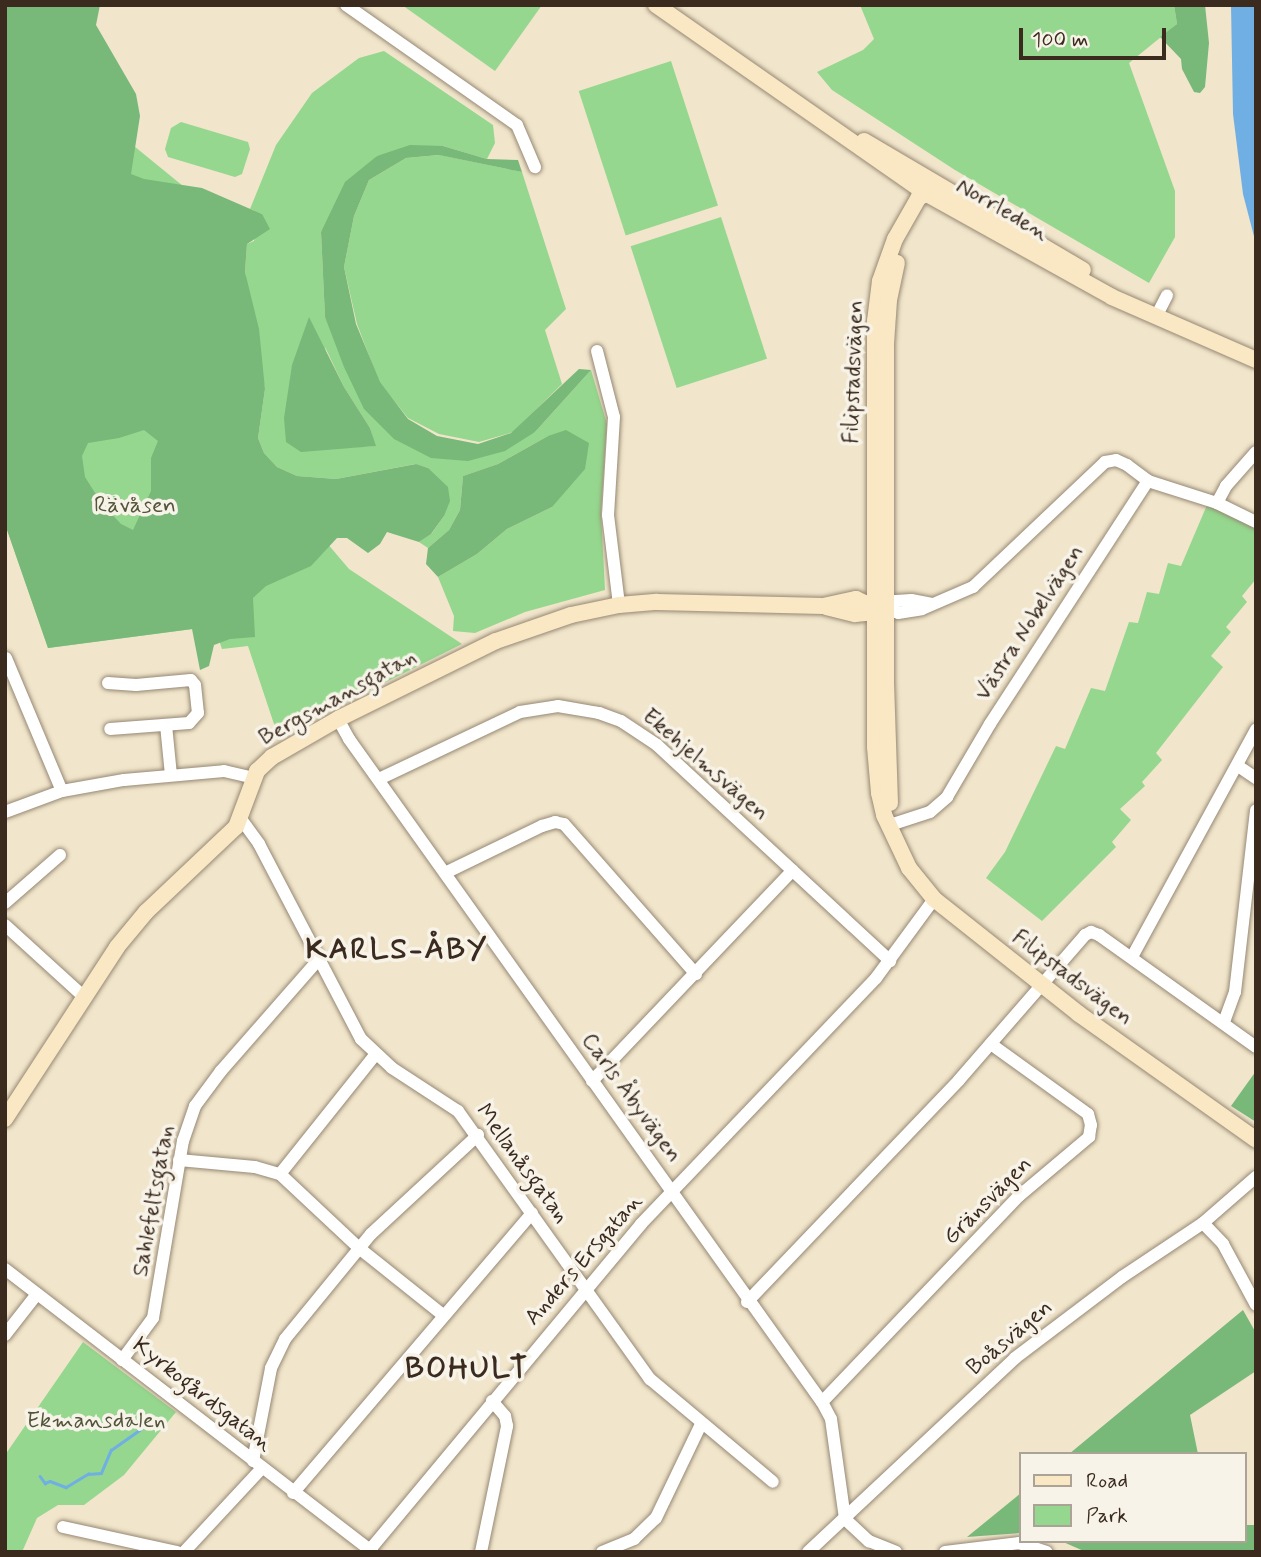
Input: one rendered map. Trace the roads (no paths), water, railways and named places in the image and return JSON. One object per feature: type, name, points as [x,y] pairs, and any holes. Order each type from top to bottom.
[{"type":"street","points":[[346,5],[517,125],[535,167]]},
{"type":"street","name":"Norrleden","points":[[656,5],[834,128],[861,151],[930,188],[1112,297],[1256,360]]},
{"type":"street","name":"Filipstadsvägen","points":[[930,188],[927,202],[898,260],[888,300],[878,793],[884,815],[909,868],[934,900],[1042,985],[1256,1140]]},
{"type":"street","points":[[1157,315],[1167,295]]},
{"type":"street","points":[[597,351],[614,417],[608,515],[619,605]]},
{"type":"street","points":[[1217,503],[1226,486],[1256,452]]},
{"type":"street","name":"Bergsmansgatan","points":[[5,1119],[132,927],[230,834],[241,819],[254,778],[265,762],[338,719],[521,631],[619,605],[719,601],[823,606],[856,599],[898,614],[932,604],[972,587],[1105,462],[1116,460],[1148,481]]},
{"type":"street","points":[[1148,481],[1217,503],[1256,522]]},
{"type":"street","name":"Västra Nobelvägen","points":[[890,825],[930,812],[947,797],[990,724],[1148,481]]},
{"type":"street","points":[[6,658],[62,791]]},
{"type":"street","points":[[108,683],[136,685],[191,680],[195,685],[196,719],[189,723],[110,729]]},
{"type":"street","name":"Ekehjelmsvägen","points":[[379,779],[520,712],[558,706],[599,713],[621,721],[657,745],[890,961]]},
{"type":"street","name":"Carls Åbyvägen","points":[[338,719],[747,1301],[822,1402],[831,1419],[845,1519]]},
{"type":"street","points":[[166,725],[171,775]]},
{"type":"street","points":[[1132,957],[1256,730]]},
{"type":"street","points":[[1238,766],[1256,778]]},
{"type":"street","points":[[5,812],[62,791],[171,775],[224,771],[254,778]]},
{"type":"street","points":[[1224,1022],[1235,992],[1256,810]]},
{"type":"street","name":"Mellanåsgatan","points":[[241,819],[259,844],[352,1025],[375,1055],[458,1111],[478,1135],[650,1379],[773,1482]]},
{"type":"street","points":[[445,873],[542,826],[555,822],[564,824],[696,974]]},
{"type":"street","points":[[5,903],[60,855]]},
{"type":"street","points":[[592,1081],[793,870]]},
{"type":"street","name":"Anders Ersgatan","points":[[370,1551],[586,1290],[672,1191],[890,961],[934,900]]},
{"type":"street","points":[[5,925],[84,997]]},
{"type":"street","points":[[747,1301],[991,1044],[1085,935],[1091,932],[1132,957],[1256,1047]]},
{"type":"street","name":"Sahlefeltsgatan","points":[[122,1360],[153,1318],[187,1125],[205,1091],[319,959]]},
{"type":"street","name":"Gränsvägen","points":[[822,1402],[1019,1196],[1083,1145],[1089,1137],[1091,1125],[1088,1114],[991,1044]]},
{"type":"street","points":[[280,1174],[375,1055]]},
{"type":"street","points":[[184,1552],[258,1465],[266,1387],[278,1352],[298,1322],[359,1248],[478,1135]]},
{"type":"street","points":[[179,1160],[255,1167],[280,1174],[359,1248],[443,1315]]},
{"type":"street","name":"Boåsvägen","points":[[808,1552],[1015,1358],[1122,1277],[1203,1223],[1256,1177]]},
{"type":"street","points":[[293,1493],[532,1213]]},
{"type":"street","points":[[1203,1223],[1223,1244],[1256,1305]]},
{"type":"street","name":"Kyrkogårdsgatan","points":[[5,1269],[370,1551]]},
{"type":"street","points":[[5,1335],[37,1294]]},
{"type":"street","points":[[481,1552],[507,1426],[505,1416],[492,1401]]},
{"type":"street","points":[[602,1552],[634,1539],[656,1518],[701,1424]]},
{"type":"street","points":[[845,1519],[869,1541],[897,1552]]},
{"type":"street","points":[[63,1527],[177,1552]]},
{"type":"street","points":[[945,1552],[1019,1543],[1047,1552]]},
{"type":"water","points":[[1231,5],[1256,5],[1256,244],[1243,194],[1233,114]]},
{"type":"waterway","points":[[40,1476],[45,1483],[50,1481],[66,1487],[88,1474],[101,1473],[111,1450],[148,1424]]},
{"type":"district","name":"KARLS-ÅBY","points":[[397,950]]},
{"type":"district","name":"BOHULT","points":[[467,1369]]},
{"type":"park label","name":"Rävåsen","points":[[135,506]]},
{"type":"park label","name":"Ekmansdalen","points":[[96,1421]]}]
